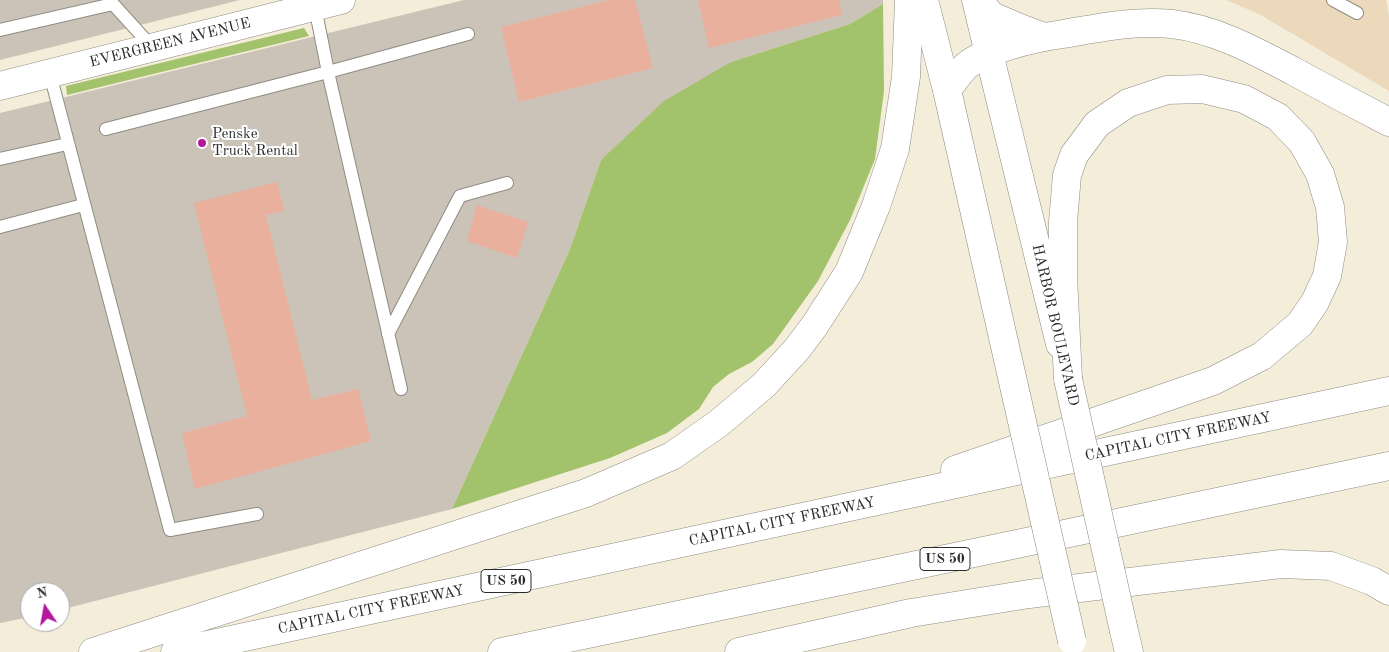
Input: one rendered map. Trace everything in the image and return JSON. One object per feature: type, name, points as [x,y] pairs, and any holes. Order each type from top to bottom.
[{"type":"main road","name":"EVERGREEN AVENUE","points":[[0,86],[153,48],[283,7],[315,7],[341,0]]},
{"type":"main road","points":[[92,652],[586,493],[672,456],[720,423],[764,385],[797,349],[815,325],[848,272],[876,206],[895,149],[906,77],[909,0]]},
{"type":"main road","points":[[924,0],[947,90],[1073,647]]},
{"type":"main road","points":[[976,0],[992,16],[1044,37]]},
{"type":"main road","name":"HARBOR BOULEVARD","points":[[976,0],[1068,379],[1126,642]]},
{"type":"main road","points":[[947,90],[966,67],[989,52],[1044,37],[1123,24],[1172,24],[1228,39],[1259,53],[1389,122]]},
{"type":"main road","points":[[838,510],[1213,380],[1262,356],[1300,324],[1315,302],[1326,276],[1333,242],[1330,207],[1320,174],[1302,142],[1278,117],[1244,99],[1202,89],[1167,90],[1128,103],[1097,124],[1074,155],[1067,175],[1063,222],[1063,276],[1068,379]]},
{"type":"main road","name":"CAPITAL CITY FREEWAY","points":[[175,652],[1389,391]]},
{"type":"main road","name":"US 50","points":[[502,652],[1389,466]]},
{"type":"main road","points":[[739,652],[911,613],[1029,594],[1281,564],[1331,566],[1372,581],[1389,591]]},
{"type":"main road","points":[[791,652],[816,652]]},
{"type":"lane","points":[[1333,0],[1357,13]]},
{"type":"lane","points":[[0,30],[113,4],[153,48]]},
{"type":"lane","points":[[315,7],[328,72],[401,389]]},
{"type":"lane","points":[[106,129],[468,34]]},
{"type":"lane","points":[[50,74],[170,530],[257,514]]},
{"type":"lane","points":[[0,159],[67,144]]},
{"type":"lane","points":[[388,334],[460,196],[507,183]]},
{"type":"lane","points":[[0,227],[83,205]]},
{"type":"shaded area","points":[[0,0],[240,0],[0,60]]},
{"type":"shaded area","points":[[464,0],[883,0],[883,4],[850,24],[731,62],[601,160],[570,249],[452,509],[70,607],[70,582],[20,582],[20,619],[0,623],[0,113]]},
{"type":"shaded area","points":[[1226,0],[1386,0],[1389,16],[1389,91],[1259,14]]},
{"type":"green space","points":[[883,4],[884,91],[875,159],[850,220],[818,281],[773,344],[752,362],[729,374],[713,387],[699,409],[667,433],[610,458],[452,509],[570,249],[601,160],[664,101],[731,62],[850,24]]},
{"type":"green space","points":[[304,28],[309,36],[67,95],[66,86]]},
{"type":"building","points":[[609,0],[635,0],[653,68],[519,102],[501,27]]},
{"type":"building","points":[[698,0],[839,0],[842,15],[709,48]]},
{"type":"building","points":[[277,182],[284,211],[266,215],[312,400],[358,389],[371,441],[195,489],[182,433],[247,416],[194,203]]},
{"type":"building","points":[[477,205],[528,222],[517,258],[467,241]]},
{"type":"place","name":"Penske Truck Rental","points":[[202,143]]}]
